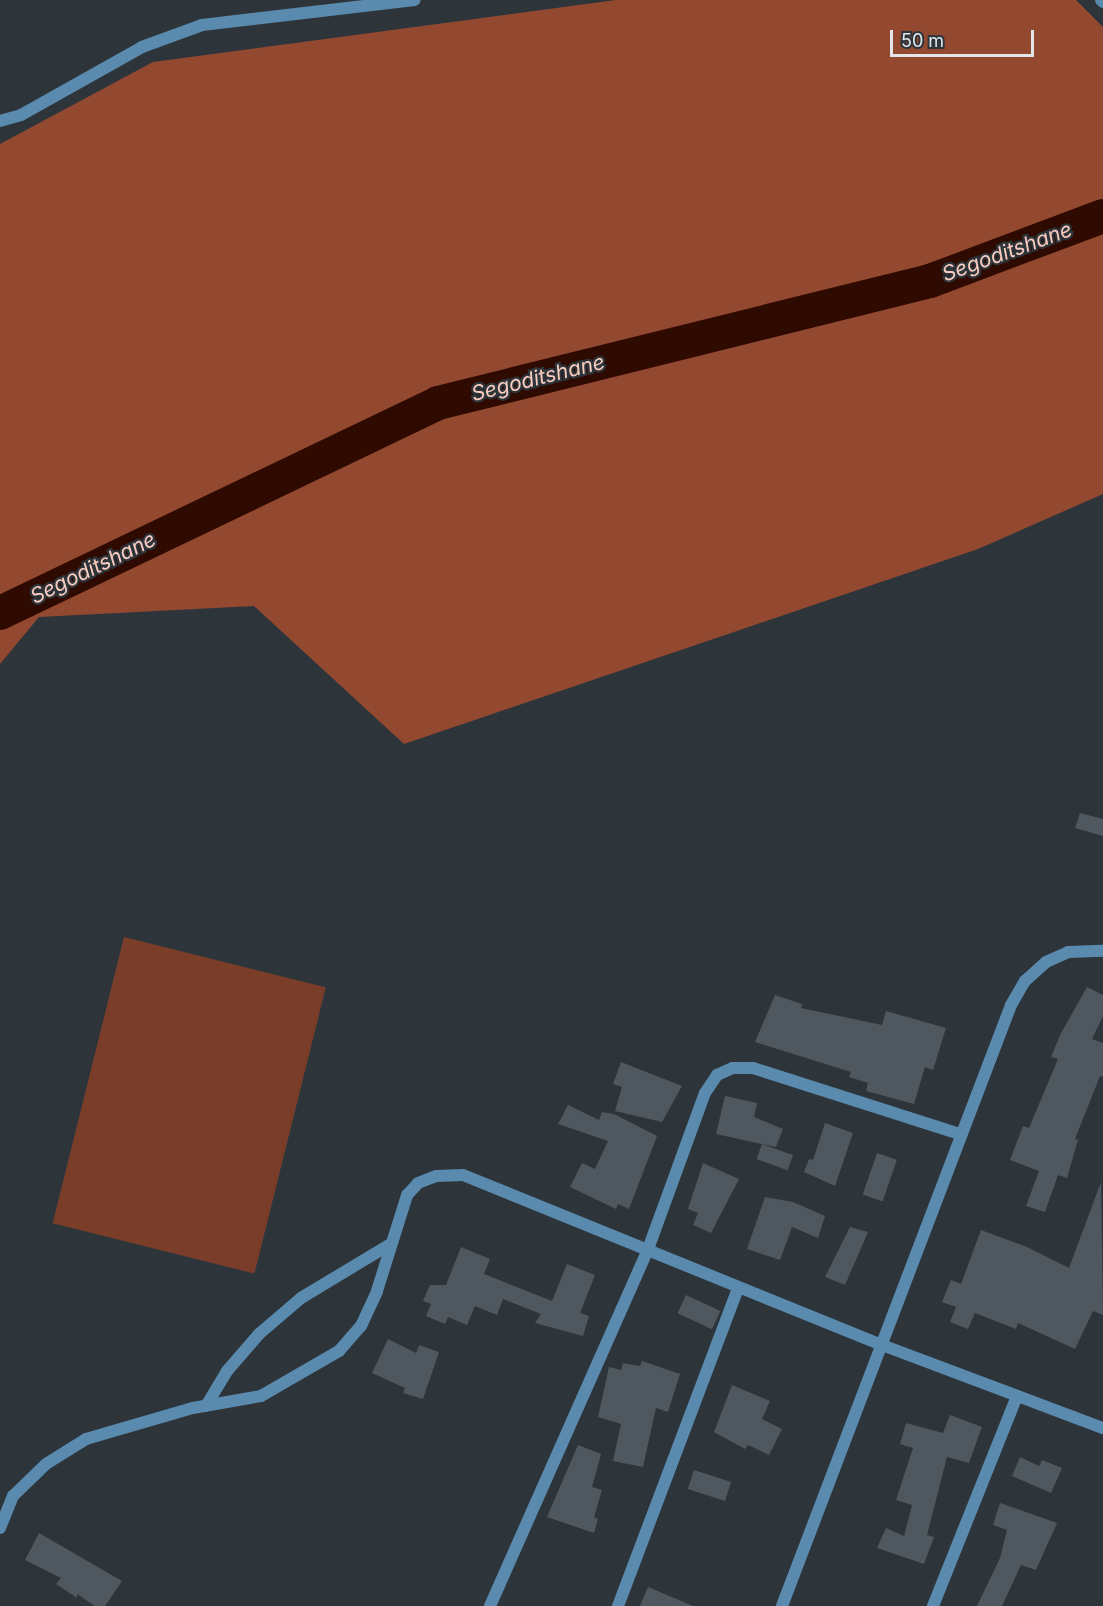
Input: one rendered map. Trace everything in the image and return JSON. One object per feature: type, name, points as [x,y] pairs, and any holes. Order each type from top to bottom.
[{"type":"street","points":[[0,121],[21,115],[142,47],[202,25],[415,0]]},
{"type":"street","points":[[782,1606],[1011,1005],[1025,981],[1046,962],[1068,951],[1103,951]]},
{"type":"street","points":[[490,1606],[647,1252],[705,1093],[717,1075],[734,1068],[753,1068],[960,1134]]},
{"type":"street","points":[[0,1528],[14,1496],[45,1464],[86,1439],[206,1406],[261,1396],[339,1351],[361,1326],[377,1291],[389,1245],[407,1195],[418,1183],[436,1176],[463,1175],[647,1252],[882,1345],[1102,1426]]},
{"type":"street","points":[[206,1406],[227,1371],[259,1334],[301,1298],[389,1245]]},
{"type":"street","points":[[618,1606],[738,1288]]},
{"type":"street","points":[[933,1606],[1017,1396]]},
{"type":"shaded area","points":[[616,0],[1076,0],[1103,27],[1103,494],[978,549],[404,744],[254,606],[39,617],[0,664],[0,144],[153,62]]},
{"type":"shaded area","points":[[124,937],[326,987],[254,1274],[53,1223]]},
{"type":"building","points":[[1080,813],[1103,819],[1103,836],[1075,828]]},
{"type":"building","points":[[1087,987],[1103,995],[1103,1016],[1092,1039],[1103,1043],[1103,1077],[1100,1076],[1075,1139],[1078,1140],[1067,1178],[1058,1175],[1045,1212],[1026,1206],[1039,1171],[1010,1160],[1023,1126],[1029,1128],[1058,1059],[1051,1057],[1060,1035]]},
{"type":"building","points":[[775,995],[802,1004],[801,1008],[882,1025],[886,1011],[946,1028],[933,1070],[925,1067],[914,1104],[866,1091],[868,1083],[849,1077],[851,1072],[755,1042]]},
{"type":"building","points":[[621,1062],[682,1086],[662,1122],[615,1111],[622,1087],[613,1084]]},
{"type":"building","points":[[725,1096],[757,1103],[754,1117],[783,1129],[776,1147],[716,1134]]},
{"type":"building","points":[[568,1105],[599,1120],[602,1112],[614,1114],[657,1136],[629,1209],[618,1204],[616,1209],[570,1187],[582,1163],[595,1169],[608,1141],[558,1124]]},
{"type":"building","points":[[825,1123],[853,1133],[835,1186],[804,1172],[809,1159],[813,1160]]},
{"type":"building","points":[[762,1144],[793,1155],[788,1170],[757,1159]]},
{"type":"building","points":[[877,1153],[897,1160],[883,1201],[863,1195]]},
{"type":"building","points":[[703,1163],[739,1179],[711,1233],[693,1225],[698,1213],[688,1209]]},
{"type":"building","points":[[1101,1182],[1103,1315],[1093,1311],[1075,1349],[1018,1323],[1016,1329],[975,1313],[968,1329],[950,1322],[956,1307],[942,1302],[951,1280],[961,1284],[981,1230],[1027,1247],[1069,1268]]},
{"type":"building","points":[[765,1197],[793,1202],[825,1216],[818,1238],[792,1227],[780,1260],[747,1249]]},
{"type":"building","points":[[850,1227],[868,1232],[845,1285],[825,1277]]},
{"type":"building","points":[[461,1247],[490,1259],[484,1274],[552,1301],[567,1264],[595,1275],[580,1313],[589,1316],[583,1336],[535,1323],[541,1314],[503,1299],[497,1315],[475,1306],[467,1325],[448,1317],[445,1324],[426,1316],[431,1304],[423,1301],[430,1285],[446,1285]]},
{"type":"building","points":[[686,1295],[720,1311],[712,1329],[678,1313]]},
{"type":"building","points":[[388,1339],[416,1353],[419,1345],[439,1352],[423,1399],[403,1393],[405,1388],[372,1373]]},
{"type":"building","points":[[642,1361],[680,1374],[668,1412],[656,1408],[643,1467],[613,1461],[621,1424],[598,1417],[609,1367],[621,1370],[623,1363],[640,1366]]},
{"type":"building","points":[[732,1385],[770,1401],[762,1419],[782,1429],[769,1455],[748,1445],[745,1449],[714,1432]]},
{"type":"building","points":[[950,1415],[982,1427],[969,1463],[947,1457],[927,1535],[934,1537],[924,1564],[877,1548],[886,1528],[904,1536],[912,1505],[896,1500],[913,1448],[900,1444],[906,1423],[943,1433]]},
{"type":"building","points":[[578,1445],[601,1454],[592,1487],[602,1490],[594,1517],[598,1519],[594,1533],[547,1517]]},
{"type":"building","points":[[1020,1457],[1039,1466],[1042,1460],[1062,1468],[1051,1493],[1012,1476]]},
{"type":"building","points":[[694,1470],[731,1482],[725,1501],[688,1489]]},
{"type":"building","points":[[1000,1503],[1057,1523],[1036,1570],[1021,1565],[1002,1606],[977,1606],[1000,1558],[1007,1530],[993,1525]]},
{"type":"building","points":[[39,1533],[122,1581],[105,1606],[95,1606],[77,1594],[77,1598],[56,1584],[61,1578],[25,1560]]},
{"type":"building","points":[[648,1587],[693,1606],[640,1606]]},
{"type":"waterway","name":"Segoditshane","points":[[0,613],[438,403],[930,281],[1103,216]]}]
